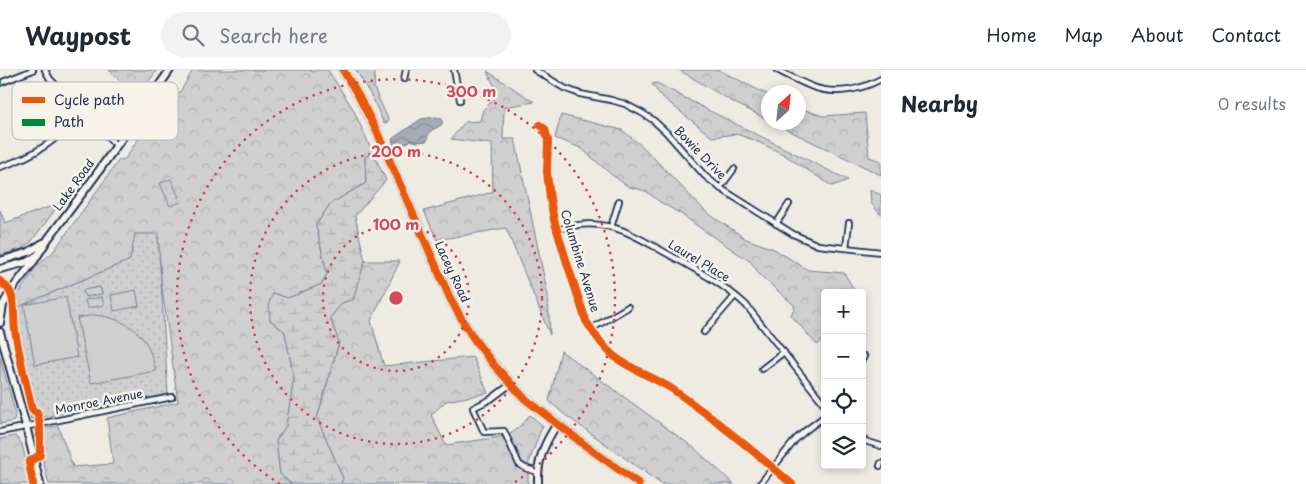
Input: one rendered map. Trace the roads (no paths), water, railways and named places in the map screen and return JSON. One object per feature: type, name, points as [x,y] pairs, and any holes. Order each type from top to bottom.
[{"type":"main road","name":"Lacey Road","points":[[343,70],[377,132],[450,298],[465,325],[480,346],[524,398],[556,424],[639,484]]},
{"type":"street","points":[[1,83],[33,70]]},
{"type":"street","points":[[44,70],[53,82]]},
{"type":"street","name":"Lake Road","points":[[161,82],[170,70]]},
{"type":"street","points":[[404,79],[406,70]]},
{"type":"street","points":[[454,70],[460,100]]},
{"type":"street","name":"Bowie Drive","points":[[535,70],[564,88],[580,94],[625,104],[642,113],[666,132],[705,176],[720,188],[806,241],[818,245],[881,252]]},
{"type":"street","points":[[777,70],[812,87],[827,90],[857,89],[881,79]]},
{"type":"street","name":"Columbine Avenue","points":[[540,124],[545,129],[548,140],[547,172],[550,199],[557,230],[586,321],[591,329],[615,357],[670,388],[726,429],[792,484]]},
{"type":"street","points":[[0,167],[40,151],[55,140]]},
{"type":"street","points":[[111,140],[116,145]]},
{"type":"street","name":"Lake Road","points":[[0,323],[6,298],[120,140]]},
{"type":"street","points":[[720,188],[734,169]]},
{"type":"street","points":[[611,227],[619,201]]},
{"type":"street","points":[[776,224],[788,204]]},
{"type":"street","name":"Laurel Place","points":[[557,230],[587,223],[611,227],[633,236],[698,271],[746,305],[821,400]]},
{"type":"street","points":[[846,248],[849,223]]},
{"type":"street","name":"Lake Road","points":[[0,261],[36,249],[48,239]]},
{"type":"street","points":[[0,269],[22,264],[37,256]]},
{"type":"street","points":[[704,332],[735,296]]},
{"type":"street","points":[[591,329],[628,307]]},
{"type":"street","points":[[0,332],[40,484]]},
{"type":"street","points":[[762,369],[784,352]]},
{"type":"street","points":[[511,384],[491,399],[473,408],[484,432],[504,430],[519,464],[538,472]]},
{"type":"street","name":"Monroe Avenue","points":[[0,432],[172,397]]},
{"type":"street","points":[[760,484],[796,439],[821,419]]},
{"type":"street","points":[[538,484],[538,467],[548,438],[556,424]]},
{"type":"street","points":[[866,441],[881,446]]},
{"type":"water","points":[[436,117],[442,119],[442,124],[431,131],[427,141],[417,142],[411,140],[394,146],[392,139],[421,119]]}]
